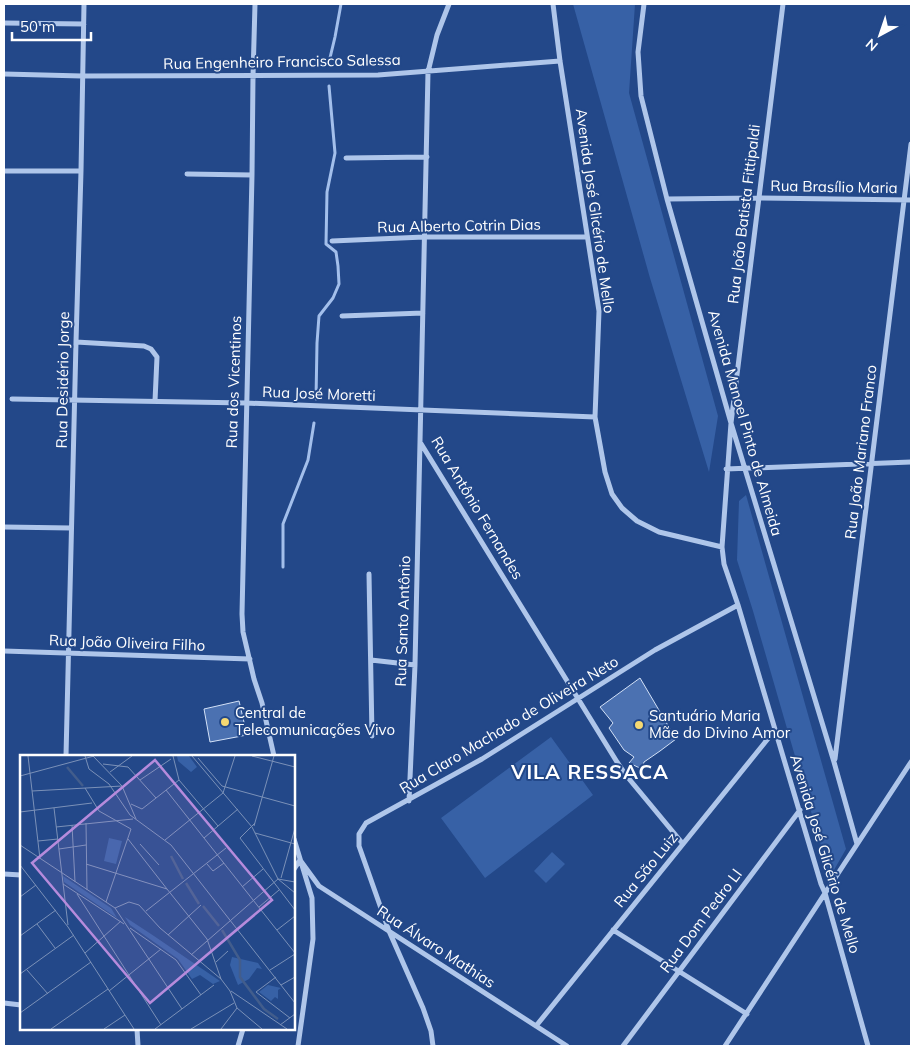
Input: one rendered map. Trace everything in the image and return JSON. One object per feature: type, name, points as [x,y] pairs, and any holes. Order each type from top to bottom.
[{"type":"street","name":"Rua Desidério Jorge","points":[[66,755],[84,4]]},
{"type":"street","name":"Rua dos Vicentinos","points":[[255,4],[242,614],[243,632],[274,755]]},
{"type":"street","name":"Rua Antônio Fernandes","points":[[448,4],[436,35],[428,72],[420,442],[625,774],[683,844]]},
{"type":"street","name":"Avenida José Glicério de Mello","points":[[553,4],[598,311],[595,417],[604,472],[612,494],[622,508],[636,521],[660,532],[722,547],[724,564],[825,893],[868,1046]]},
{"type":"street","name":"Avenida Manoel Pinto de Almeida","points":[[644,4],[638,52],[641,96],[667,199],[730,423],[834,762],[857,844]]},
{"type":"street","name":"Rua João Batista Fittipaldi","points":[[722,547],[730,423],[783,4]]},
{"type":"street","points":[[4,23],[84,24]]},
{"type":"street","name":"Rua Engenheiro Francisco Salessa","points":[[4,74],[82,76],[378,75],[560,61]]},
{"type":"street","name":"Rua João Mariano Franco","points":[[834,762],[911,144]]},
{"type":"street","points":[[346,158],[427,157]]},
{"type":"street","points":[[4,171],[81,171]]},
{"type":"street","points":[[187,174],[252,175]]},
{"type":"street","name":"Rua Brasílio Maria","points":[[667,199],[911,200]]},
{"type":"street","name":"Rua Alberto Cotrin Dias","points":[[332,241],[424,237],[586,236]]},
{"type":"street","points":[[342,316],[423,313]]},
{"type":"street","points":[[76,342],[144,346],[151,350],[157,357],[155,401]]},
{"type":"street","name":"Rua José Moretti","points":[[12,399],[246,403],[595,417]]},
{"type":"street","name":"Rua Santo Antônio","points":[[409,801],[415,665],[420,442]]},
{"type":"street","points":[[726,469],[911,462]]},
{"type":"street","points":[[4,527],[71,528]]},
{"type":"street","points":[[369,574],[372,736]]},
{"type":"street","name":"Rua Claro Machado de Oliveira Neto","points":[[389,931],[359,846],[359,834],[366,824],[482,759],[655,650],[738,605]]},
{"type":"street","name":"Rua João Oliveira Filho","points":[[4,651],[250,659]]},
{"type":"street","points":[[370,660],[415,665]]},
{"type":"street","name":"Rua São Luiz","points":[[536,1026],[775,730]]},
{"type":"street","points":[[725,1046],[911,762]]},
{"type":"street","name":"Rua Dom Pedro Ll","points":[[623,1046],[800,810]]},
{"type":"street","points":[[295,842],[312,898],[313,939],[298,1046]]},
{"type":"street","points":[[295,868],[300,860]]},
{"type":"street","name":"Rua Álvaro Mathias","points":[[300,860],[319,886],[567,1046]]},
{"type":"street","points":[[4,874],[20,875]]},
{"type":"street","points":[[613,930],[746,1014]]},
{"type":"street","points":[[389,931],[423,1008],[431,1031],[433,1046]]},
{"type":"street","points":[[4,1003],[20,1005]]},
{"type":"street","points":[[138,1030],[138,1046]]},
{"type":"street","points":[[238,1046],[243,1030]]},
{"type":"street","points":[[862,1046],[866,1040]]},
{"type":"shaded area","points":[[573,4],[635,4],[629,93],[718,416],[709,472],[650,278]]},
{"type":"shaded area","points":[[746,495],[846,849],[830,877],[737,560],[739,501]]},
{"type":"shaded area","points":[[551,737],[593,795],[485,878],[441,818]]},
{"type":"shaded area","points":[[552,852],[565,864],[546,883],[534,871]]},
{"type":"building","name":"Santuário Maria Mãe do Divino Amor","points":[[640,678],[676,739],[644,762],[642,769],[629,763],[634,757],[624,750],[609,728],[613,723],[600,707]]},
{"type":"building","name":"Central de Telecomunicações Vivo","points":[[239,701],[247,735],[210,742],[204,709]]},
{"type":"waterway","points":[[329,62],[341,4]]},
{"type":"waterway","points":[[316,399],[319,316],[333,298],[339,284],[336,252],[326,244],[327,192],[335,153],[329,86]]},
{"type":"waterway","points":[[283,567],[283,524],[308,460],[314,423]]},
{"type":"place","name":"Central de Telecomunicações Vivo","points":[[225,722]]},
{"type":"place","name":"Santuário Maria Mãe do Divino Amor","points":[[639,725]]},
{"type":"district","name":"VILA RESSACA","points":[[590,772]]}]
